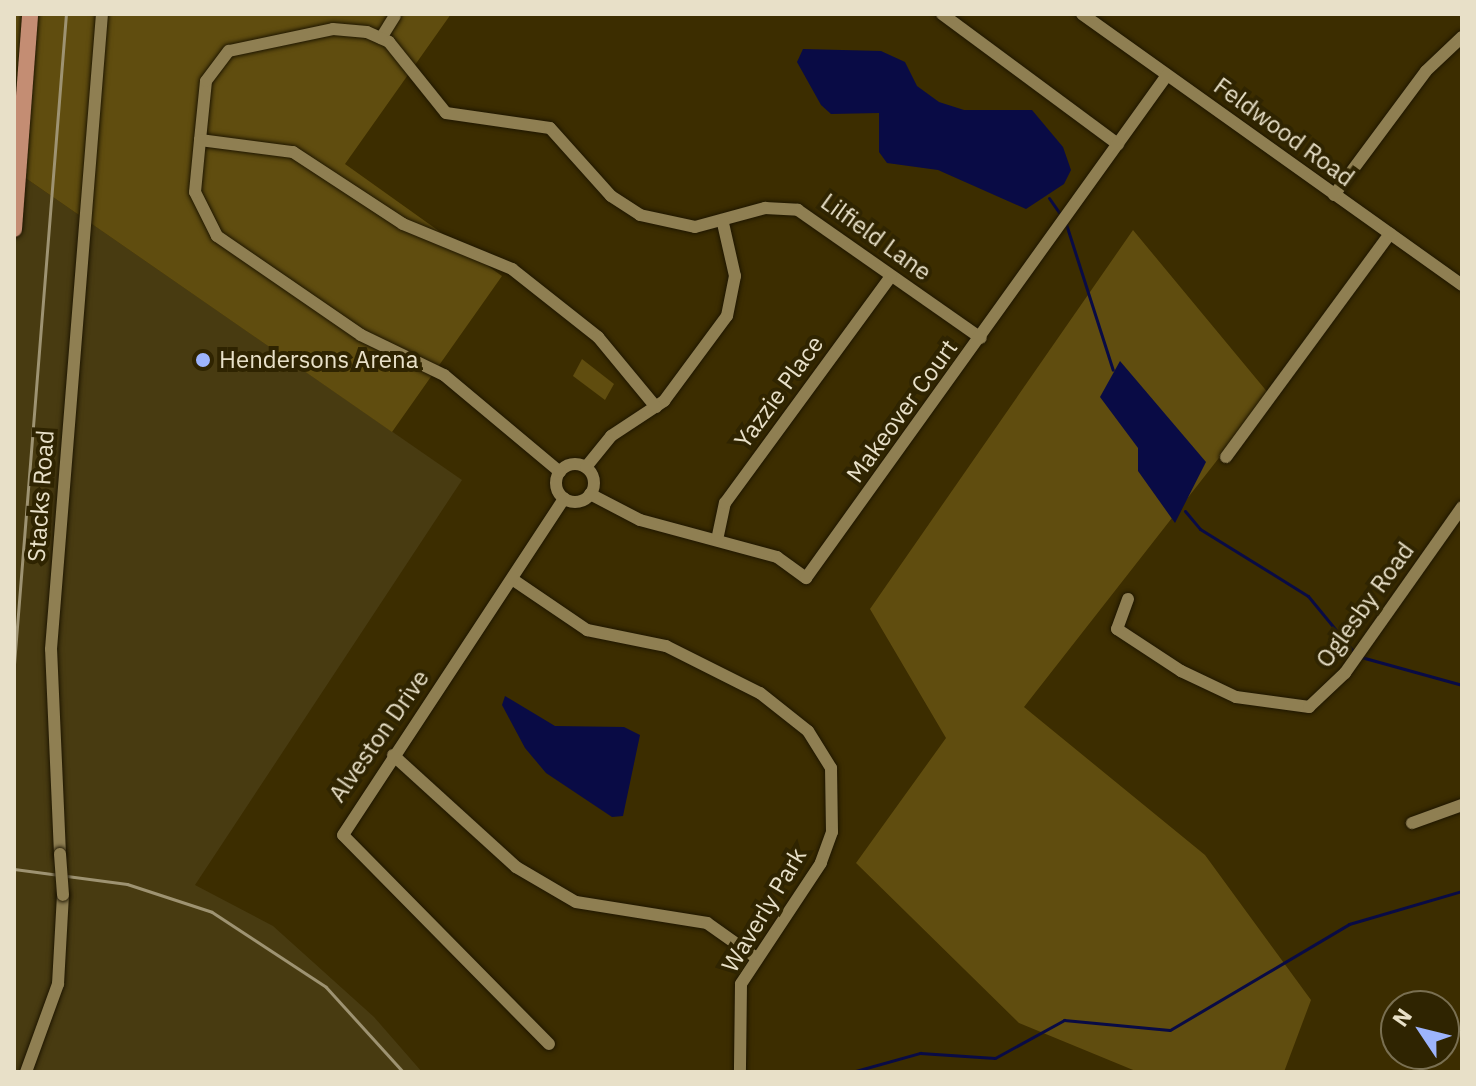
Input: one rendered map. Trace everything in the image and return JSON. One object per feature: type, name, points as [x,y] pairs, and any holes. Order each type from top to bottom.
[{"type":"main road","points":[[14,229],[30,14]]},
{"type":"street","name":"Stacks Road","points":[[26,1072],[58,984],[63,895],[51,649],[102,14]]},
{"type":"street","points":[[332,14],[333,29]]},
{"type":"street","points":[[942,14],[1118,144]]},
{"type":"street","name":"Feldwood Road","points":[[1082,14],[1462,285]]},
{"type":"street","points":[[395,16],[381,38],[333,29],[250,42],[223,55],[204,90],[195,192],[217,236],[361,335],[444,375],[560,472],[564,498],[590,494],[594,482],[586,467]]},
{"type":"street","points":[[1334,195],[1426,71],[1462,37]]},
{"type":"street","name":"Lilfield Lane","points":[[381,38],[446,113],[550,128],[611,196],[640,215],[695,227],[723,223],[765,208],[798,210],[981,338]]},
{"type":"street","name":"Makeover Court","points":[[590,494],[640,520],[777,557],[806,578],[1167,75]]},
{"type":"street","points":[[200,140],[293,152],[403,224],[512,269],[598,337],[656,407]]},
{"type":"street","points":[[560,472],[586,467],[611,436],[656,407],[731,306],[735,276],[723,223]]},
{"type":"street","points":[[1226,457],[1390,234]]},
{"type":"street","name":"Yazzie Place","points":[[717,540],[725,503],[891,276]]},
{"type":"street","name":"Alveston Drive","points":[[549,1044],[344,841],[345,823],[564,498]]},
{"type":"street","name":"Oglesby Road","points":[[1128,599],[1117,629],[1236,697],[1309,707],[1345,673],[1462,507]]},
{"type":"street","name":"Waverly Park","points":[[512,579],[587,630],[666,646],[760,693],[808,731],[831,768],[832,832],[821,863],[755,957],[738,1003],[740,1072]]},
{"type":"street","points":[[393,755],[516,867],[576,902],[707,923],[755,957]]},
{"type":"street","points":[[1412,823],[1462,805]]},
{"type":"shaded area","points":[[14,14],[451,14],[345,164],[502,276],[392,432],[14,170]]},
{"type":"shaded area","points":[[803,49],[881,51],[905,62],[917,86],[939,102],[964,110],[1032,110],[1063,147],[1071,170],[1064,184],[1026,209],[938,170],[887,163],[879,152],[879,113],[831,114],[821,105],[797,62]]},
{"type":"shaded area","points":[[14,170],[462,480],[195,885],[273,926],[374,1017],[422,1072],[14,1072]]},
{"type":"shaded area","points":[[1133,230],[1269,394],[1024,707],[1205,855],[1311,1000],[1284,1072],[1138,1072],[1019,1023],[856,863],[946,738],[870,609]]},
{"type":"shaded area","points":[[582,359],[614,384],[605,400],[573,376]]},
{"type":"shaded area","points":[[1120,361],[1206,462],[1175,523],[1138,471],[1138,448],[1100,397]]},
{"type":"shaded area","points":[[505,696],[555,726],[624,727],[640,735],[623,816],[612,817],[546,773],[525,748],[502,705]]},
{"type":"waterway","points":[[1049,198],[1060,214]]},
{"type":"waterway","points":[[1066,224],[1113,370]]},
{"type":"waterway","points":[[1185,511],[1200,529],[1308,596],[1354,652]]},
{"type":"waterway","points":[[1361,657],[1462,685]]},
{"type":"waterway","points":[[852,1072],[920,1053],[995,1058],[1064,1020],[1170,1030],[1349,924],[1462,891]]},
{"type":"railway","points":[[14,664],[66,14]]},
{"type":"railway","points":[[14,869],[127,884],[212,912],[326,987],[403,1072]]},
{"type":"place","name":"Hendersons Arena","points":[[203,360]]}]
